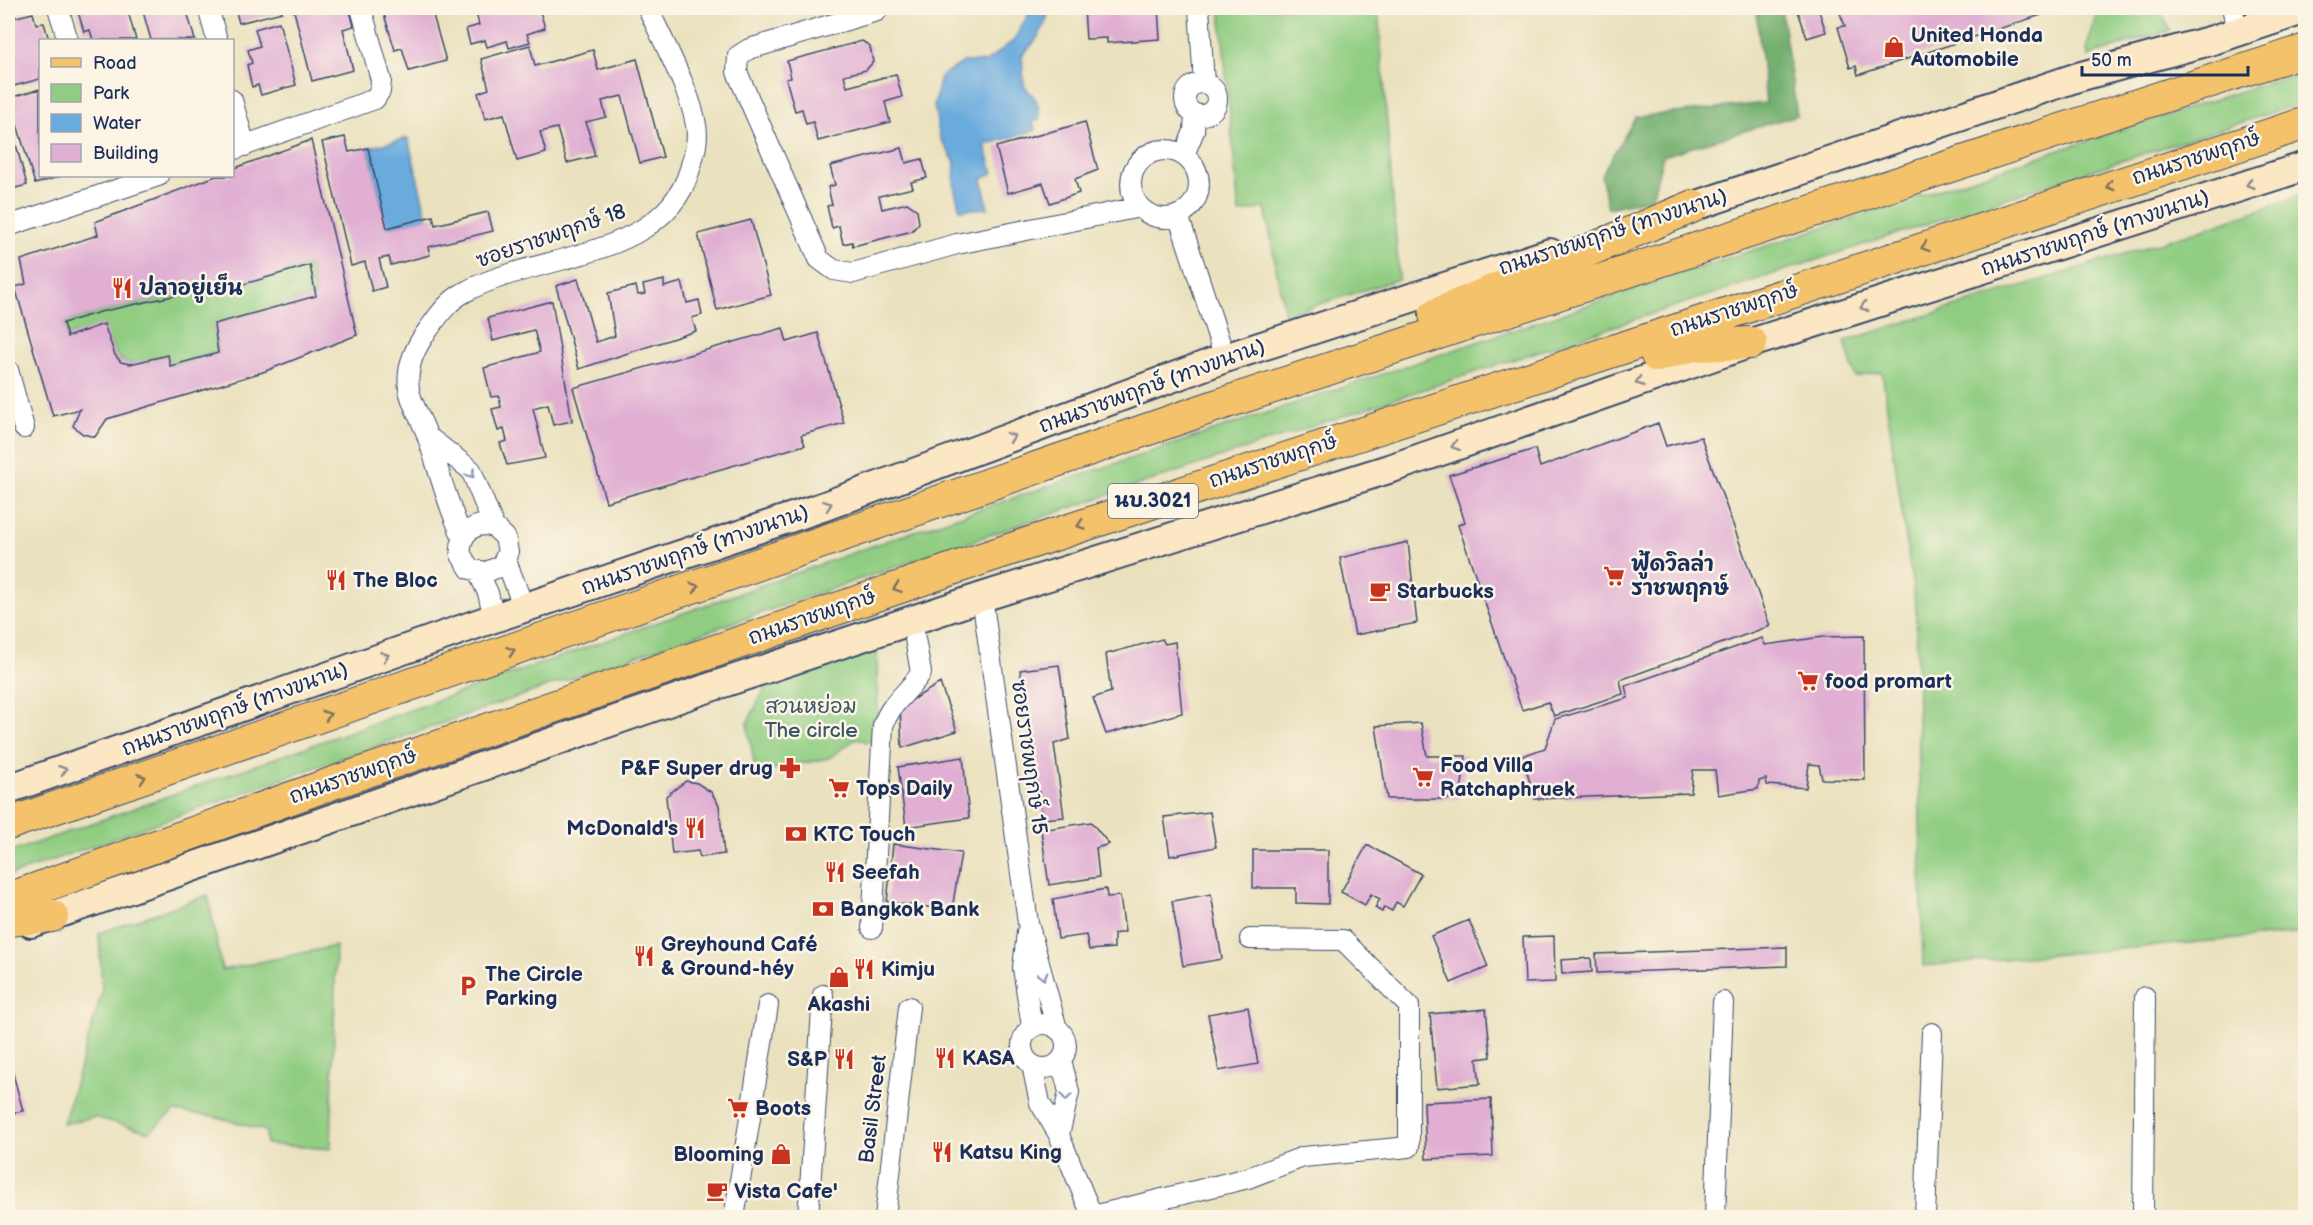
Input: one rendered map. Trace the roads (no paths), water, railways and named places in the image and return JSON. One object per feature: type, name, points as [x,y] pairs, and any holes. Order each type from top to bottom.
[{"type":"main road","name":"ถนนราชพฤกษ์ (ทางขนาน)","points":[[8,789],[494,618],[812,511],[1225,358],[1694,207],[2078,77],[2235,19],[2306,9]]},
{"type":"main road","points":[[8,824],[1215,406],[2306,50]]},
{"type":"main road","name":"ถนนราชพฤกษ์","points":[[8,899],[542,710],[987,557],[1342,438],[2306,123]]},
{"type":"main road","name":"ถนนราชพฤกษ์ (ทางขนาน)","points":[[8,932],[711,687],[982,597],[1395,467],[1751,343],[2306,166]]},
{"type":"main road","points":[[1215,406],[1694,207]]},
{"type":"main road","points":[[1342,438],[1385,439],[1694,345],[1751,343]]},
{"type":"main road","points":[[8,920],[52,916]]},
{"type":"street","points":[[58,8],[68,39]]},
{"type":"street","points":[[208,8],[217,39]]},
{"type":"street","points":[[234,114],[239,148],[375,99],[380,91],[381,80],[361,8]]},
{"type":"street","name":"ซอยราชพฤกษ์ 18","points":[[494,618],[488,593],[478,572],[471,569],[461,555],[463,538],[446,498],[427,436],[409,389],[410,362],[419,341],[447,304],[488,281],[635,235],[667,210],[684,188],[694,154],[696,125],[683,86],[648,8]]},
{"type":"street","points":[[879,8],[877,11],[749,49],[738,56],[737,72],[819,259],[834,270],[853,273],[957,244],[1140,207]]},
{"type":"street","points":[[1184,155],[1194,131],[1195,114],[1186,108],[1185,92],[1193,84],[1204,83],[1198,8]]},
{"type":"street","points":[[1162,149],[1184,155],[1193,163],[1200,186],[1191,207],[1178,215],[1159,218],[1140,207],[1134,198],[1131,177],[1142,158],[1162,149]]},
{"type":"street","points":[[8,226],[108,184],[152,177]]},
{"type":"street","points":[[1178,215],[1225,358]]},
{"type":"street","points":[[8,370],[24,428]]},
{"type":"street","points":[[427,436],[471,470],[491,526],[505,537],[506,558],[524,608]]},
{"type":"street","points":[[463,538],[473,527],[491,526]]},
{"type":"street","points":[[478,572],[495,570],[506,558]]},
{"type":"street","name":"ซอยราชพฤกษ์ 15","points":[[982,597],[1028,923],[1057,1029],[1065,1040],[1065,1054],[1061,1060],[1069,1092],[1059,1135]]},
{"type":"street","points":[[872,928],[883,726],[888,710],[913,687],[921,673],[912,621]]},
{"type":"street","name":"ซอยราชพฤกษ์ 15","points":[[1028,923],[1023,968],[1032,1027],[1023,1039],[1022,1046],[1026,1060],[1032,1065],[1040,1103],[1059,1135],[1093,1217]]},
{"type":"street","points":[[1093,1217],[1248,1178],[1303,1157],[1409,1147],[1409,1006],[1343,940],[1250,939]]},
{"type":"street","points":[[808,1218],[823,996]]},
{"type":"street","points":[[2143,1218],[2145,997]]},
{"type":"street","points":[[1716,1218],[1723,1002]]},
{"type":"street","points":[[734,1218],[768,1005]]},
{"type":"street","name":"Basil Street","points":[[885,1218],[909,1006]]},
{"type":"street","points":[[1032,1027],[1045,1024],[1057,1029]]},
{"type":"street","points":[[1925,1218],[1932,1033]]},
{"type":"street","points":[[1032,1065],[1051,1068],[1061,1060]]},
{"type":"water","points":[[1032,8],[1050,8],[1040,34],[1022,55],[1024,86],[1034,98],[1039,109],[1039,120],[1032,121],[1036,130],[985,145],[993,173],[982,179],[988,208],[960,210],[954,186],[955,162],[940,138],[934,105],[941,76],[963,62],[986,62],[1014,40]]},
{"type":"water","points":[[408,138],[427,218],[387,228],[368,148]]},
{"type":"place","name":"United Honda Automobile","points":[[1894,47]]},
{"type":"place","name":"ปลาอยู่เย็น","points":[[122,288]]},
{"type":"place","name":"ฟู้ดวิลล่า ราชพฤกษ์","points":[[1614,576]]},
{"type":"place","name":"The Bloc","points":[[336,580]]},
{"type":"place","name":"Starbucks","points":[[1380,591]]},
{"type":"place","name":"food promart","points":[[1808,681]]},
{"type":"place","name":"P&F Super drug","points":[[790,768]]},
{"type":"place","name":"Food Villa Ratchaphruek","points":[[1423,777]]},
{"type":"place","name":"Tops Daily","points":[[839,788]]},
{"type":"place","name":"McDonald's","points":[[695,828]]},
{"type":"place","name":"KTC Touch","points":[[796,834]]},
{"type":"place","name":"Seefah","points":[[835,872]]},
{"type":"place","name":"Bangkok Bank","points":[[823,909]]},
{"type":"place","name":"Greyhound Café & Ground-héy","points":[[644,956]]},
{"type":"place","name":"Kimju","points":[[864,969]]},
{"type":"place","name":"Akashi","points":[[839,977]]},
{"type":"place","name":"The Circle Parking","points":[[468,986]]},
{"type":"place","name":"KASA","points":[[945,1058]]},
{"type":"place","name":"S&P","points":[[844,1059]]},
{"type":"place","name":"Boots","points":[[738,1108]]},
{"type":"place","name":"Katsu King","points":[[942,1152]]},
{"type":"place","name":"Blooming","points":[[781,1154]]},
{"type":"place","name":"Vista Cafe'","points":[[717,1191]]},
{"type":"park label","name":"สวนหย่อม The circle","points":[[811,718]]}]
